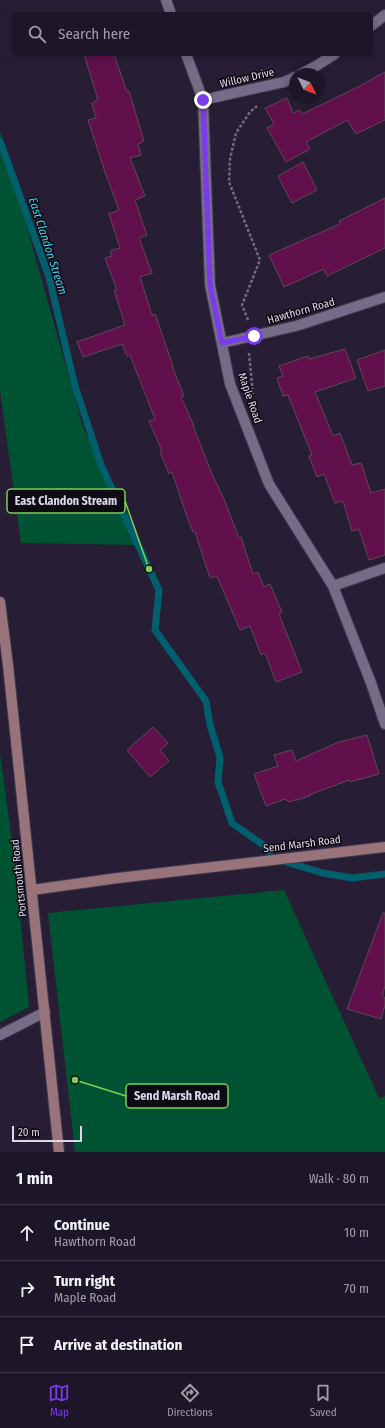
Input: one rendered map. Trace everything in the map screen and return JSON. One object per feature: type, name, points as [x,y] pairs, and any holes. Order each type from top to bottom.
[{"type":"main road","name":"Portsmouth Road","points":[[0,602],[8,665],[59,1152]]},
{"type":"main road","name":"Send Marsh Road","points":[[32,890],[248,862],[385,847]]},
{"type":"street","points":[[166,0],[170,12]]},
{"type":"street","points":[[373,24],[385,15]]},
{"type":"street","name":"Maple Road","points":[[187,56],[203,100],[210,285],[230,384],[269,484],[333,586],[371,683],[385,724]]},
{"type":"street","points":[[312,68],[332,56]]},
{"type":"street","name":"Willow Drive","points":[[203,100],[289,80]]},
{"type":"street","name":"Hawthorn Road","points":[[222,343],[296,326],[385,297]]},
{"type":"street","points":[[333,586],[385,568]]},
{"type":"street","points":[[0,1035],[45,1012]]},
{"type":"path","points":[[254,401],[249,353],[254,336],[242,305],[260,260],[229,182],[230,159],[236,133],[250,112],[260,104]]},
{"type":"green space","points":[[0,131],[83,427],[139,545],[21,543],[0,391]]},
{"type":"green space","points":[[0,753],[15,864],[29,1007],[0,1022]]},
{"type":"green space","points":[[284,890],[379,1098],[385,1096],[385,1152],[75,1152],[48,913]]},
{"type":"building","points":[[85,56],[115,56],[127,92],[129,91],[144,141],[138,144],[141,155],[130,158],[145,196],[135,200],[147,235],[139,238],[152,273],[140,277],[152,315],[155,314],[172,366],[184,396],[181,397],[239,538],[241,537],[253,574],[258,572],[264,587],[270,584],[282,612],[279,614],[302,672],[276,682],[265,653],[261,655],[250,626],[240,630],[217,576],[210,578],[195,532],[193,532],[186,514],[172,472],[169,474],[160,452],[162,451],[149,421],[155,419],[130,355],[127,356],[122,344],[83,357],[77,342],[125,325],[114,290],[117,290],[105,258],[112,256],[110,251],[120,248],[109,214],[119,210],[88,120],[96,118],[92,103],[98,100]]},
{"type":"building","points":[[385,72],[385,120],[356,134],[347,120],[306,142],[310,149],[286,162],[267,128],[274,124],[265,108],[287,98],[293,113],[300,110],[302,114]]},
{"type":"building","points":[[303,162],[317,190],[292,203],[278,176]]},
{"type":"building","points":[[385,198],[385,248],[327,276],[324,269],[284,287],[269,255],[340,224],[339,221]]},
{"type":"building","points":[[345,349],[356,378],[315,392],[333,436],[340,433],[352,465],[361,463],[371,493],[385,489],[385,555],[369,560],[359,529],[352,531],[343,501],[335,503],[324,474],[317,477],[309,456],[312,455],[288,395],[283,396],[277,378],[283,376],[279,366],[308,356],[309,359]]},
{"type":"building","points":[[385,350],[385,386],[368,391],[357,360]]},
{"type":"building","points":[[153,727],[168,743],[160,750],[169,761],[150,777],[127,750]]},
{"type":"building","points":[[367,735],[379,774],[350,782],[349,780],[309,795],[310,796],[289,802],[285,799],[266,806],[254,774],[278,766],[274,755],[292,750],[296,761],[339,742]]},
{"type":"building","points":[[383,913],[385,913],[385,986],[382,996],[385,998],[385,1005],[381,1019],[347,1009]]},
{"type":"waterway","name":"East Clandon Stream","points":[[0,141],[49,277],[75,386],[101,465],[159,590],[155,630],[206,701],[210,725],[220,757],[218,782],[232,823],[266,847],[272,858],[323,873],[352,878],[385,874]]},
{"type":"place","name":"East Clandon Stream","points":[[149,569]]},
{"type":"place","name":"Send Marsh Road","points":[[75,1080]]},
{"type":"route","points":[[203,100],[210,285],[222,343],[254,336]]}]
